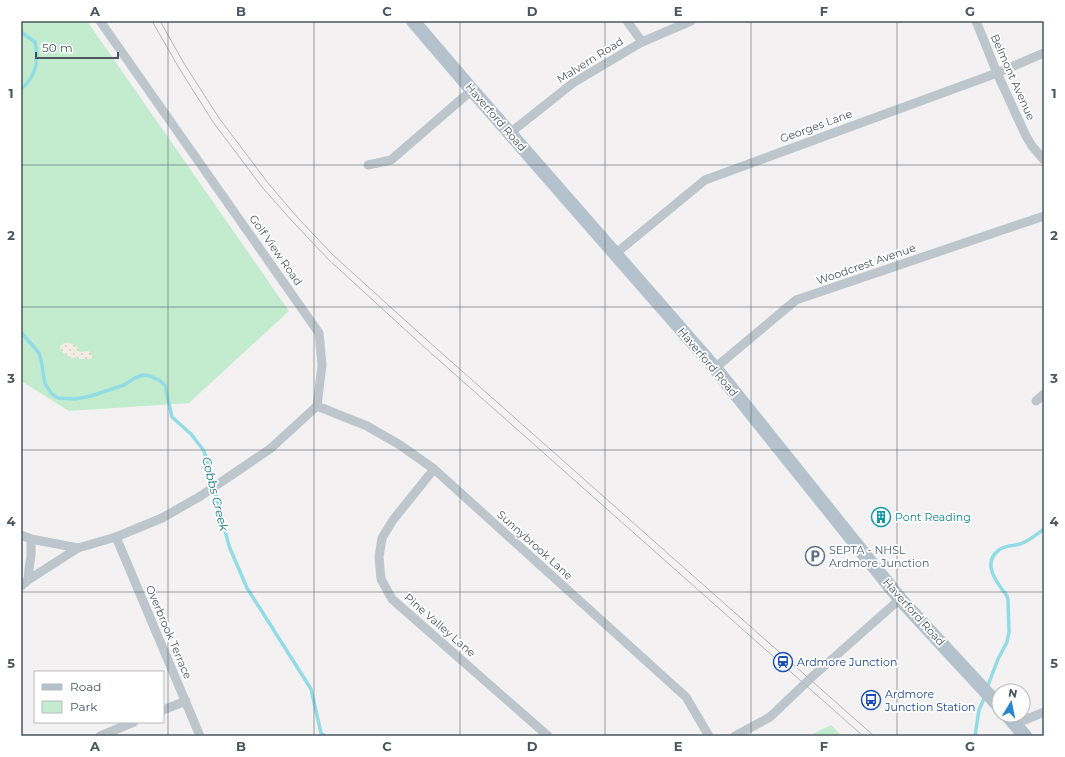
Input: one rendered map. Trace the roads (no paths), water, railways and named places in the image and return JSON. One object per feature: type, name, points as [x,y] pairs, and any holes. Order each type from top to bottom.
[{"type":"main road","name":"Haverford Road","points":[[413,21],[715,368],[900,599],[991,697]]},
{"type":"main road","points":[[1014,723],[1025,736]]},
{"type":"street","name":"Golf View Road","points":[[100,21],[319,333],[322,365],[317,406]]},
{"type":"street","points":[[627,21],[642,42]]},
{"type":"street","name":"Malvern Road","points":[[510,133],[573,82],[642,42],[691,21]]},
{"type":"street","name":"Belmont Avenue","points":[[976,21],[997,73],[1026,136],[1044,160]]},
{"type":"street","name":"Georges Lane","points":[[615,254],[705,180],[997,73],[1044,53]]},
{"type":"street","points":[[368,165],[392,160],[472,90]]},
{"type":"street","name":"Woodcrest Avenue","points":[[715,368],[796,300],[1044,216]]},
{"type":"street","points":[[1036,401],[1044,394]]},
{"type":"street","name":"Sunnybrook Lane","points":[[317,406],[366,426],[400,445],[434,469],[686,697],[709,736]]},
{"type":"street","points":[[21,586],[78,548],[116,537],[162,518],[199,497],[270,449],[317,406]]},
{"type":"street","name":"Pine Valley Lane","points":[[434,469],[393,520],[382,538],[379,557],[381,580],[392,599],[548,736]]},
{"type":"street","points":[[21,535],[31,540],[78,548]]},
{"type":"street","name":"Overbrook Terrace","points":[[116,537],[200,736]]},
{"type":"street","points":[[28,580],[31,540]]},
{"type":"street","points":[[735,736],[770,717],[813,676],[900,599]]},
{"type":"street","points":[[164,710],[186,701]]},
{"type":"street","points":[[1031,715],[1044,712]]},
{"type":"street","points":[[100,736],[132,723]]},
{"type":"waterway","name":"Cobbs Creek","points":[[21,32],[35,42],[37,55],[33,74],[21,89]]},
{"type":"waterway","name":"Cobbs Creek","points":[[21,332],[39,353],[45,384],[52,394],[58,398],[75,399],[91,396],[124,385],[143,375],[159,380],[165,385],[172,417],[191,434],[204,451],[212,476],[229,546],[247,588],[311,689],[321,733],[325,736]]},
{"type":"waterway","points":[[987,688],[998,659],[1007,642],[1009,632],[1007,596],[992,573],[991,561],[994,555],[1001,548],[1023,543],[1044,529]]},
{"type":"waterway","points":[[975,736],[979,710],[985,696]]},
{"type":"tram line","points":[[152,21],[213,122],[262,187],[329,260],[423,346],[863,736]]},
{"type":"tram line","points":[[160,21],[185,65],[219,118],[268,183],[333,255],[874,736]]},
{"type":"place","name":"Pont Reading","points":[[881,517]]},
{"type":"place","name":"SEPTA - NHSL Ardmore Junction","points":[[815,556]]},
{"type":"place","name":"Ardmore Junction","points":[[783,662]]},
{"type":"place","name":"Ardmore Junction Station","points":[[871,700]]}]
